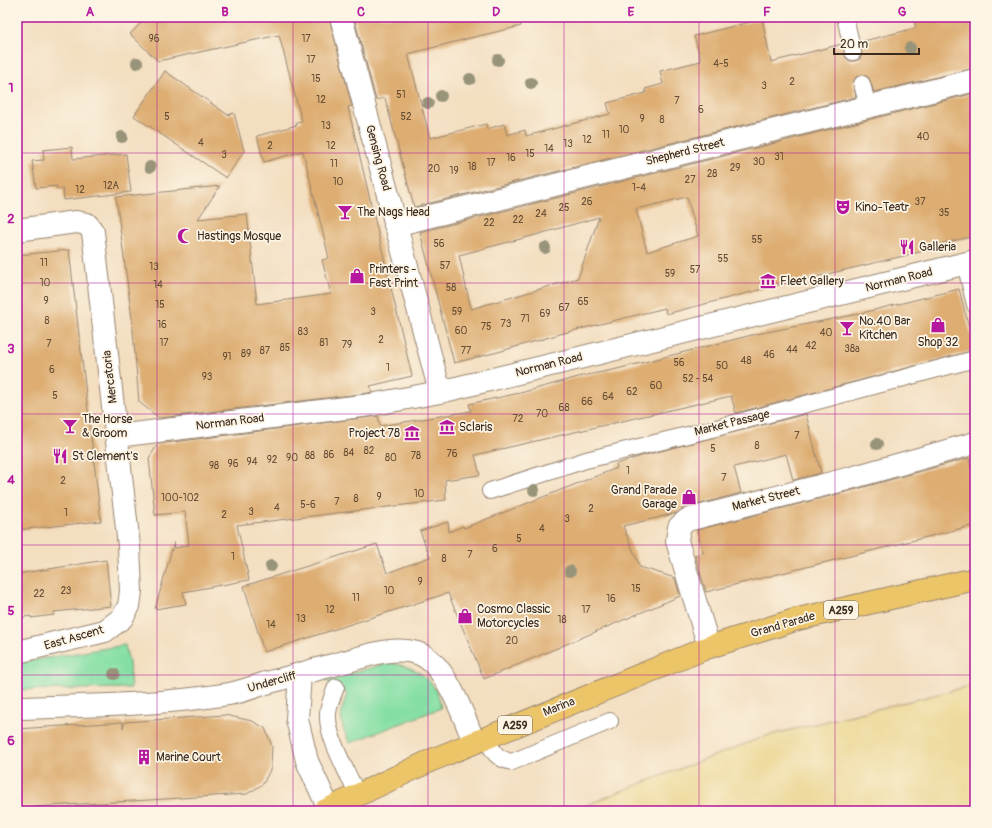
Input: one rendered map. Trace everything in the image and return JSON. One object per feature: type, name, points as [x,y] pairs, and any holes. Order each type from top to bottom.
[{"type":"highway","name":"Grand Parade","points":[[709,647],[798,620],[975,579]]},
{"type":"highway","name":"Marina","points":[[327,810],[357,794],[432,760],[709,647]]},
{"type":"street","name":"Gensing Road","points":[[341,17],[440,392]]},
{"type":"street","name":"Shepherd Street","points":[[396,225],[975,80]]},
{"type":"street","name":"Mercatoria","points":[[17,230],[76,222],[87,224],[93,232],[129,546],[132,591]]},
{"type":"street","name":"Norman Road","points":[[116,436],[370,405],[440,392],[970,262]]},
{"type":"street","name":"Market Street","points":[[709,647],[678,541],[679,527],[687,520],[847,479],[975,443]]},
{"type":"street","name":"East Ascent","points":[[17,652],[105,631],[122,618],[129,606],[132,591]]},
{"type":"street","name":"Undercliff","points":[[17,708],[150,703],[230,694],[385,652],[402,651],[425,656],[439,670],[480,740]]},
{"type":"street","points":[[300,674],[297,719],[308,761],[327,810]]},
{"type":"lane","points":[[845,17],[854,52]]},
{"type":"lane","points":[[862,84],[868,107]]},
{"type":"lane","points":[[970,262],[975,305]]},
{"type":"lane","name":"Market Passage","points":[[490,491],[586,460],[720,427],[975,359]]},
{"type":"lane","points":[[336,687],[330,702],[328,715],[331,735],[357,794]]},
{"type":"lane","points":[[480,740],[502,760],[512,762],[610,721]]},
{"type":"green space","points":[[125,645],[129,663],[131,688],[17,690],[17,663]]},
{"type":"green space","points":[[389,663],[410,668],[423,675],[437,693],[441,708],[350,743],[341,719],[347,694],[325,680]]},
{"type":"sand","points":[[975,685],[975,811],[573,811],[616,793],[766,736]]},
{"type":"building","points":[[147,17],[329,17],[352,106],[348,107],[412,376],[370,386],[372,392],[368,393],[159,418],[139,402],[132,319],[116,197],[220,186],[198,219],[247,214],[257,304],[331,294],[322,260],[329,258],[303,151],[264,162],[257,136],[297,125],[296,123],[302,122],[279,35],[158,61],[130,34]]},
{"type":"building","points":[[354,17],[520,17],[521,26],[408,54],[430,138],[486,124],[487,129],[504,124],[507,135],[525,130],[526,136],[610,114],[607,103],[646,93],[645,89],[663,84],[660,71],[701,61],[694,36],[762,19],[771,62],[842,44],[846,58],[850,61],[855,61],[860,59],[862,54],[860,42],[916,28],[913,17],[970,17],[975,37],[975,68],[874,92],[869,78],[865,75],[860,75],[856,77],[853,82],[856,97],[414,207],[385,98],[376,100]]},
{"type":"building","points":[[165,71],[228,115],[234,113],[244,151],[226,178],[134,116]]},
{"type":"building","points":[[975,93],[975,236],[940,244],[941,247],[790,282],[666,314],[665,308],[560,334],[454,363],[420,232]],"holes":[[[687,197],[698,236],[647,252],[636,209]],[[599,217],[578,278],[471,309],[459,255]]]},
{"type":"building","points":[[72,147],[73,159],[126,154],[131,192],[64,200],[63,189],[57,189],[57,186],[36,188],[32,161],[44,160],[43,150]]},
{"type":"building","points":[[69,250],[101,521],[17,530],[17,255]]},
{"type":"building","points":[[959,289],[975,350],[736,413],[731,396],[475,455],[480,475],[445,480],[446,500],[237,525],[249,580],[183,592],[186,604],[155,609],[174,542],[175,548],[189,545],[185,512],[155,515],[149,458],[158,444],[378,416],[380,426],[471,411],[469,404],[524,392],[582,376],[613,370],[752,335],[858,314]]},
{"type":"building","points":[[806,414],[821,473],[793,480],[786,454],[734,467],[741,493],[684,508],[677,513],[623,526],[640,567],[675,578],[680,596],[484,679],[448,593],[264,652],[244,586],[377,544],[387,573],[430,557],[420,531],[448,522],[449,532],[463,526],[464,528],[617,468],[616,464],[645,455]]},
{"type":"building","points":[[969,458],[971,468],[975,467],[975,525],[706,592],[695,555],[703,553],[697,530],[850,491]]},
{"type":"building","points":[[106,560],[111,606],[54,612],[54,615],[31,618],[31,616],[17,618],[17,574]]},
{"type":"building","name":"Marine Court","points":[[225,715],[252,721],[265,728],[272,746],[271,768],[263,784],[247,794],[17,808],[17,729],[123,722],[123,728],[125,722]]},
{"type":"place","name":"Kino-Teatr","points":[[843,207]]},
{"type":"place","name":"The Nags Head","points":[[345,212]]},
{"type":"place","name":"Hastings Mosque","points":[[185,236]]},
{"type":"place","name":"Galleria","points":[[907,247]]},
{"type":"place","name":"Printers - Fast Print","points":[[357,276]]},
{"type":"place","name":"Fleet Gallery","points":[[768,281]]},
{"type":"place","name":"Shop 32","points":[[938,325]]},
{"type":"place","name":"No.40 Bar Kitchen","points":[[847,328]]},
{"type":"place","name":"The Horse & Groom","points":[[70,426]]},
{"type":"place","name":"Sclaris","points":[[447,427]]},
{"type":"place","name":"Project 78","points":[[412,433]]},
{"type":"place","name":"St Clement's","points":[[60,456]]},
{"type":"place","name":"Grand Parade Garage","points":[[689,497]]},
{"type":"place","name":"Cosmo Classic Motorcycles","points":[[465,616]]},
{"type":"place","name":"Marine Court","points":[[144,757]]}]
